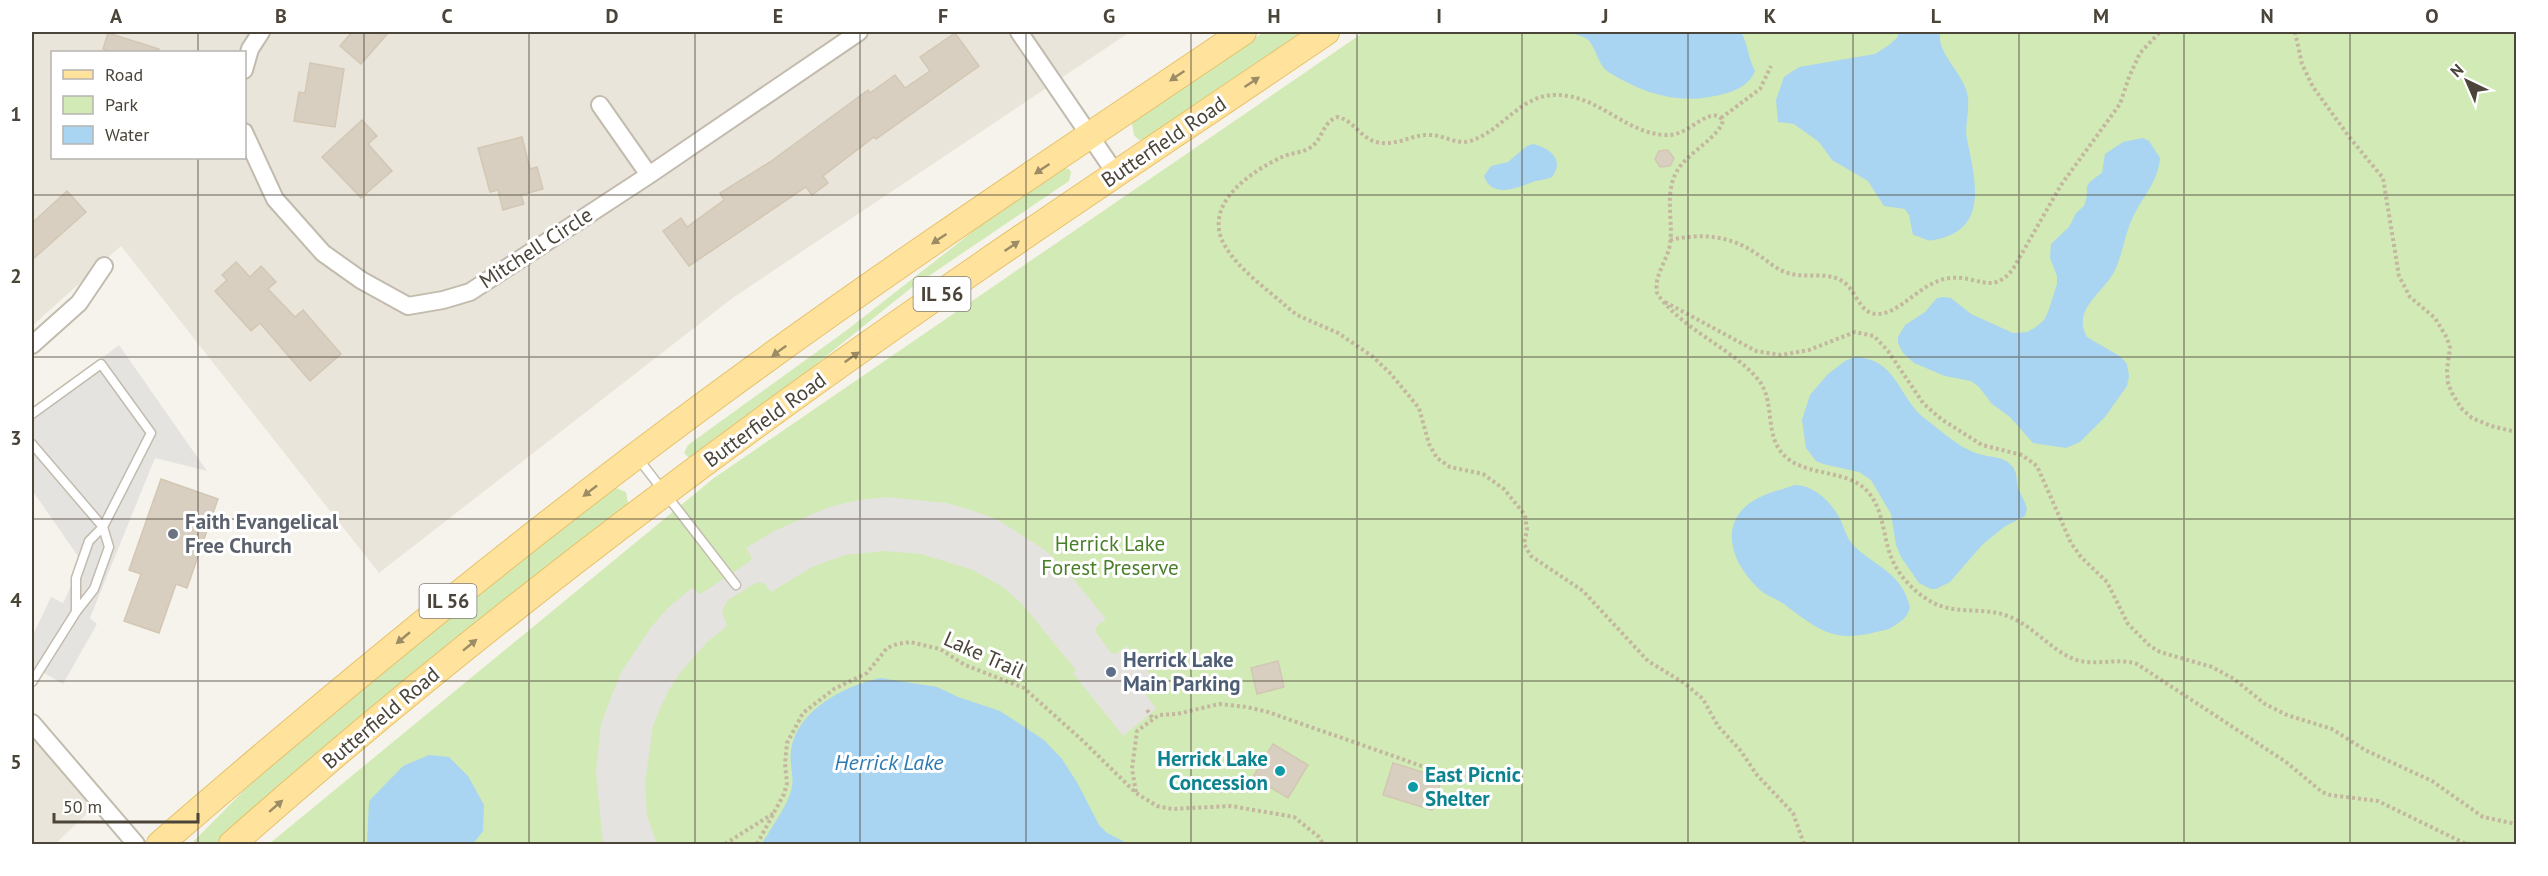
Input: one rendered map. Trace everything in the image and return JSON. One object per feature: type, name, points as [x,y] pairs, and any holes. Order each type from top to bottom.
[{"type":"main road","name":"IL 56","points":[[160,844],[266,752],[447,602],[636,456],[812,327],[1243,32]]},
{"type":"main road","name":"Butterfield Road","points":[[232,844],[416,688],[537,591],[664,494],[845,362],[1326,32]]},
{"type":"street","points":[[246,63],[250,49],[261,32]]},
{"type":"street","name":"Mitchell Circle","points":[[246,136],[275,199],[323,253],[361,280],[408,306],[443,300],[470,292],[649,175],[859,32]]},
{"type":"street","points":[[1019,32],[1116,174]]},
{"type":"street","points":[[600,105],[649,175]]},
{"type":"street","points":[[32,345],[80,303],[104,266]]},
{"type":"street","points":[[32,723],[136,844]]},
{"type":"lane","points":[[32,414],[101,364],[151,434],[103,527],[89,541],[76,578],[76,612]]},
{"type":"lane","points":[[32,444],[103,527],[109,547],[94,589],[76,612],[32,682]]},
{"type":"lane","points":[[636,456],[736,585]]},
{"type":"path","points":[[1670,240],[1699,235],[1712,236],[1749,248],[1780,270],[1790,274],[1832,276],[1848,285],[1864,309],[1874,314],[1895,309],[1924,287],[1946,279],[1964,278],[1983,283],[2001,280],[2013,269],[2061,185],[2120,104],[2134,64],[2147,43],[2160,32]]},
{"type":"path","points":[[2295,32],[2302,64],[2313,87],[2350,138],[2383,177],[2399,276],[2410,297],[2435,318],[2447,338],[2450,348],[2448,383],[2452,393],[2461,408],[2472,418],[2491,426],[2517,432]]},
{"type":"path","points":[[1721,118],[1760,89],[1771,66]]},
{"type":"path","points":[[1721,118],[1713,115],[1681,134],[1659,135],[1629,125],[1592,102],[1548,95],[1526,103],[1478,138],[1468,142],[1430,135],[1387,143],[1367,138],[1350,122],[1338,117],[1329,121],[1316,144],[1282,157],[1241,182],[1226,199],[1221,209],[1221,235],[1223,244],[1236,261],[1287,308],[1296,315],[1338,333],[1372,356],[1390,373],[1419,408],[1429,444],[1437,458],[1450,467],[1483,474],[1504,489],[1525,515],[1527,530],[1524,544],[1531,556],[1583,591],[1648,661],[1684,682],[1703,699],[1718,726],[1740,750],[1757,775],[1788,806],[1796,820],[1797,829],[1804,844]]},
{"type":"path","points":[[1721,118],[1723,120],[1721,128],[1688,156],[1672,181],[1669,198],[1670,240],[1656,287],[1661,299],[1671,310],[1747,369],[1761,384],[1767,400],[1773,438],[1787,458],[1804,466],[1846,478],[1868,492],[1881,515],[1892,558],[1907,581],[1929,601],[1949,609],[1970,609],[2006,615],[2022,623],[2073,659],[2099,662],[2130,661],[2137,664],[2286,762],[2322,792],[2378,801],[2466,844]]},
{"type":"path","points":[[1661,299],[1756,351],[1770,355],[1809,350],[1855,332],[1874,336],[1888,351],[1923,403],[1941,418],[1982,446],[2022,454],[2031,460],[2042,476],[2071,543],[2081,557],[2107,582],[2128,624],[2150,646],[2160,652],[2212,667],[2234,679],[2265,704],[2287,715],[2332,729],[2365,750],[2432,781],[2483,817],[2517,824]]},
{"type":"path","name":"Lake Trail","points":[[757,844],[775,813],[787,783],[785,764],[787,742],[802,713],[834,689],[867,673],[887,648],[909,642],[940,649],[965,665],[1024,688],[1136,793],[1157,806],[1172,809],[1231,806],[1294,817],[1319,837],[1323,844]]},
{"type":"path","points":[[1136,793],[1132,769],[1133,747],[1137,731],[1159,715],[1219,704],[1268,712],[1439,772]]},
{"type":"path","points":[[1147,710],[1154,719]]},
{"type":"path","points":[[725,844],[775,813]]},
{"type":"shaded area","points":[[32,32],[1130,32],[734,297],[379,573],[121,246],[32,326]]},
{"type":"shaded area","points":[[119,345],[207,471],[155,458],[90,618],[97,624],[63,684],[32,666],[32,637],[51,597],[63,603],[82,562],[32,490],[32,411]]},
{"type":"shaded area","name":"Herrick Lake Main Parking","points":[[887,497],[946,503],[971,510],[998,520],[1045,550],[1066,570],[1106,619],[1097,626],[1095,631],[1111,653],[1116,654],[1127,646],[1156,682],[1144,692],[1156,709],[1123,736],[1073,673],[1076,670],[1023,605],[1003,587],[973,570],[921,554],[884,551],[845,555],[812,567],[771,592],[765,584],[757,582],[728,600],[722,611],[727,626],[707,642],[680,673],[667,693],[653,725],[645,783],[647,816],[657,844],[616,844],[613,842],[603,844],[596,772],[601,724],[620,674],[652,626],[669,607],[693,587],[699,594],[702,593],[749,562],[752,558],[746,548],[774,531],[829,507],[859,500]]},
{"type":"shaded area","points":[[32,734],[94,807],[55,844],[32,844]]},
{"type":"green space","points":[[1264,32],[1306,32],[1150,138],[1139,140],[1134,135],[1132,124],[1136,119]]},
{"type":"green space","name":"Herrick Lake Forest Preserve","points":[[1364,32],[2516,32],[2516,844],[269,844],[714,478]]},
{"type":"green space","points":[[1063,168],[1071,172],[1069,181],[911,288],[764,406],[694,457],[688,457],[684,453],[688,445],[847,330],[994,215]]},
{"type":"green space","points":[[616,488],[626,492],[628,504],[215,844],[191,844],[272,762],[467,602]]},
{"type":"water","points":[[1570,32],[1741,32],[1755,71],[1744,85],[1736,90],[1711,97],[1681,98],[1652,93],[1610,73],[1602,66],[1590,42]]},
{"type":"water","points":[[1899,32],[1940,32],[1942,48],[1967,93],[1966,133],[1975,186],[1974,201],[1971,214],[1964,226],[1952,234],[1934,240],[1913,235],[1909,215],[1905,209],[1884,206],[1868,181],[1832,160],[1819,142],[1794,124],[1778,122],[1776,100],[1784,77],[1799,67],[1875,54],[1897,38]]},
{"type":"water","points":[[2143,138],[2149,141],[2160,158],[2159,167],[2150,189],[2130,223],[2115,270],[2091,301],[2083,318],[2083,327],[2087,337],[2121,357],[2127,364],[2129,376],[2127,386],[2105,417],[2080,442],[2066,448],[2033,443],[2010,417],[1992,404],[1979,387],[1971,381],[1945,376],[1914,363],[1903,353],[1898,337],[1905,325],[1925,312],[1937,298],[1943,297],[1951,298],[1971,314],[2013,333],[2027,332],[2036,327],[2044,320],[2048,312],[2057,284],[2057,276],[2050,258],[2051,244],[2069,227],[2076,213],[2084,206],[2088,185],[2102,173],[2105,154],[2123,142]]},
{"type":"water","points":[[1533,144],[1545,148],[1554,156],[1557,165],[1552,177],[1505,190],[1499,190],[1488,183],[1484,176],[1491,166],[1508,162],[1527,146]]},
{"type":"water","points":[[1855,357],[1869,359],[1880,364],[1895,380],[1915,409],[1956,443],[1977,454],[2005,460],[2015,472],[2018,488],[2027,509],[2025,516],[2004,527],[1982,545],[1950,582],[1936,589],[1919,583],[1901,557],[1896,545],[1891,514],[1871,480],[1859,472],[1816,461],[1806,448],[1802,420],[1810,395],[1828,374],[1845,361]]},
{"type":"water","points":[[1795,485],[1810,488],[1823,497],[1838,515],[1852,543],[1895,578],[1906,595],[1910,607],[1900,622],[1889,629],[1864,635],[1848,636],[1830,633],[1763,592],[1747,576],[1739,564],[1732,539],[1733,527],[1738,516],[1747,505],[1760,497]]},
{"type":"water","name":"Herrick Lake","points":[[880,678],[937,687],[958,697],[1000,711],[1044,740],[1062,759],[1099,825],[1107,833],[1129,844],[762,844],[790,794],[792,787],[791,750],[802,723],[824,702],[852,687]]},
{"type":"water","points":[[429,755],[449,757],[468,776],[484,805],[483,831],[473,844],[367,844],[369,801],[403,766]]},
{"type":"building","points":[[352,32],[389,32],[361,64],[340,46]]},
{"type":"building","points":[[108,33],[159,49],[159,51],[110,51],[103,49]]},
{"type":"building","points":[[955,33],[979,66],[876,139],[874,137],[823,176],[828,183],[812,195],[806,187],[689,266],[663,231],[681,218],[687,227],[724,200],[720,193],[770,162],[868,90],[870,93],[895,75],[905,88],[930,71],[920,57]]},
{"type":"building","points":[[310,63],[344,69],[335,127],[294,121],[299,92],[305,93]]},
{"type":"building","points":[[362,120],[377,136],[368,144],[392,171],[361,198],[322,157]]},
{"type":"building","points":[[522,137],[530,169],[537,167],[543,189],[521,195],[524,204],[503,210],[498,190],[490,192],[478,148]]},
{"type":"building","points":[[1668,150],[1674,158],[1670,166],[1660,167],[1655,159],[1659,151]]},
{"type":"building","points":[[67,191],[86,212],[32,260],[32,223]]},
{"type":"building","points":[[236,262],[250,277],[261,266],[276,282],[268,289],[295,317],[303,310],[341,354],[310,381],[260,323],[251,331],[215,291],[227,280],[222,275]]},
{"type":"building","name":"Faith Evangelical Free Church","points":[[161,479],[218,499],[187,588],[176,584],[159,633],[124,621],[141,574],[129,570]]},
{"type":"building","points":[[1278,661],[1284,687],[1257,694],[1251,668]]},
{"type":"building","name":"Herrick Lake Concession","points":[[1273,744],[1308,765],[1288,798],[1253,777]]},
{"type":"building","name":"East Picnic Shelter","points":[[1393,763],[1442,778],[1432,810],[1383,795]]},
{"type":"place","name":"Faith Evangelical Free Church","points":[[173,534]]},
{"type":"place","name":"Herrick Lake Main Parking","points":[[1111,672]]},
{"type":"place","name":"Herrick Lake Concession","points":[[1280,771]]},
{"type":"place","name":"East Picnic Shelter","points":[[1413,787]]}]
